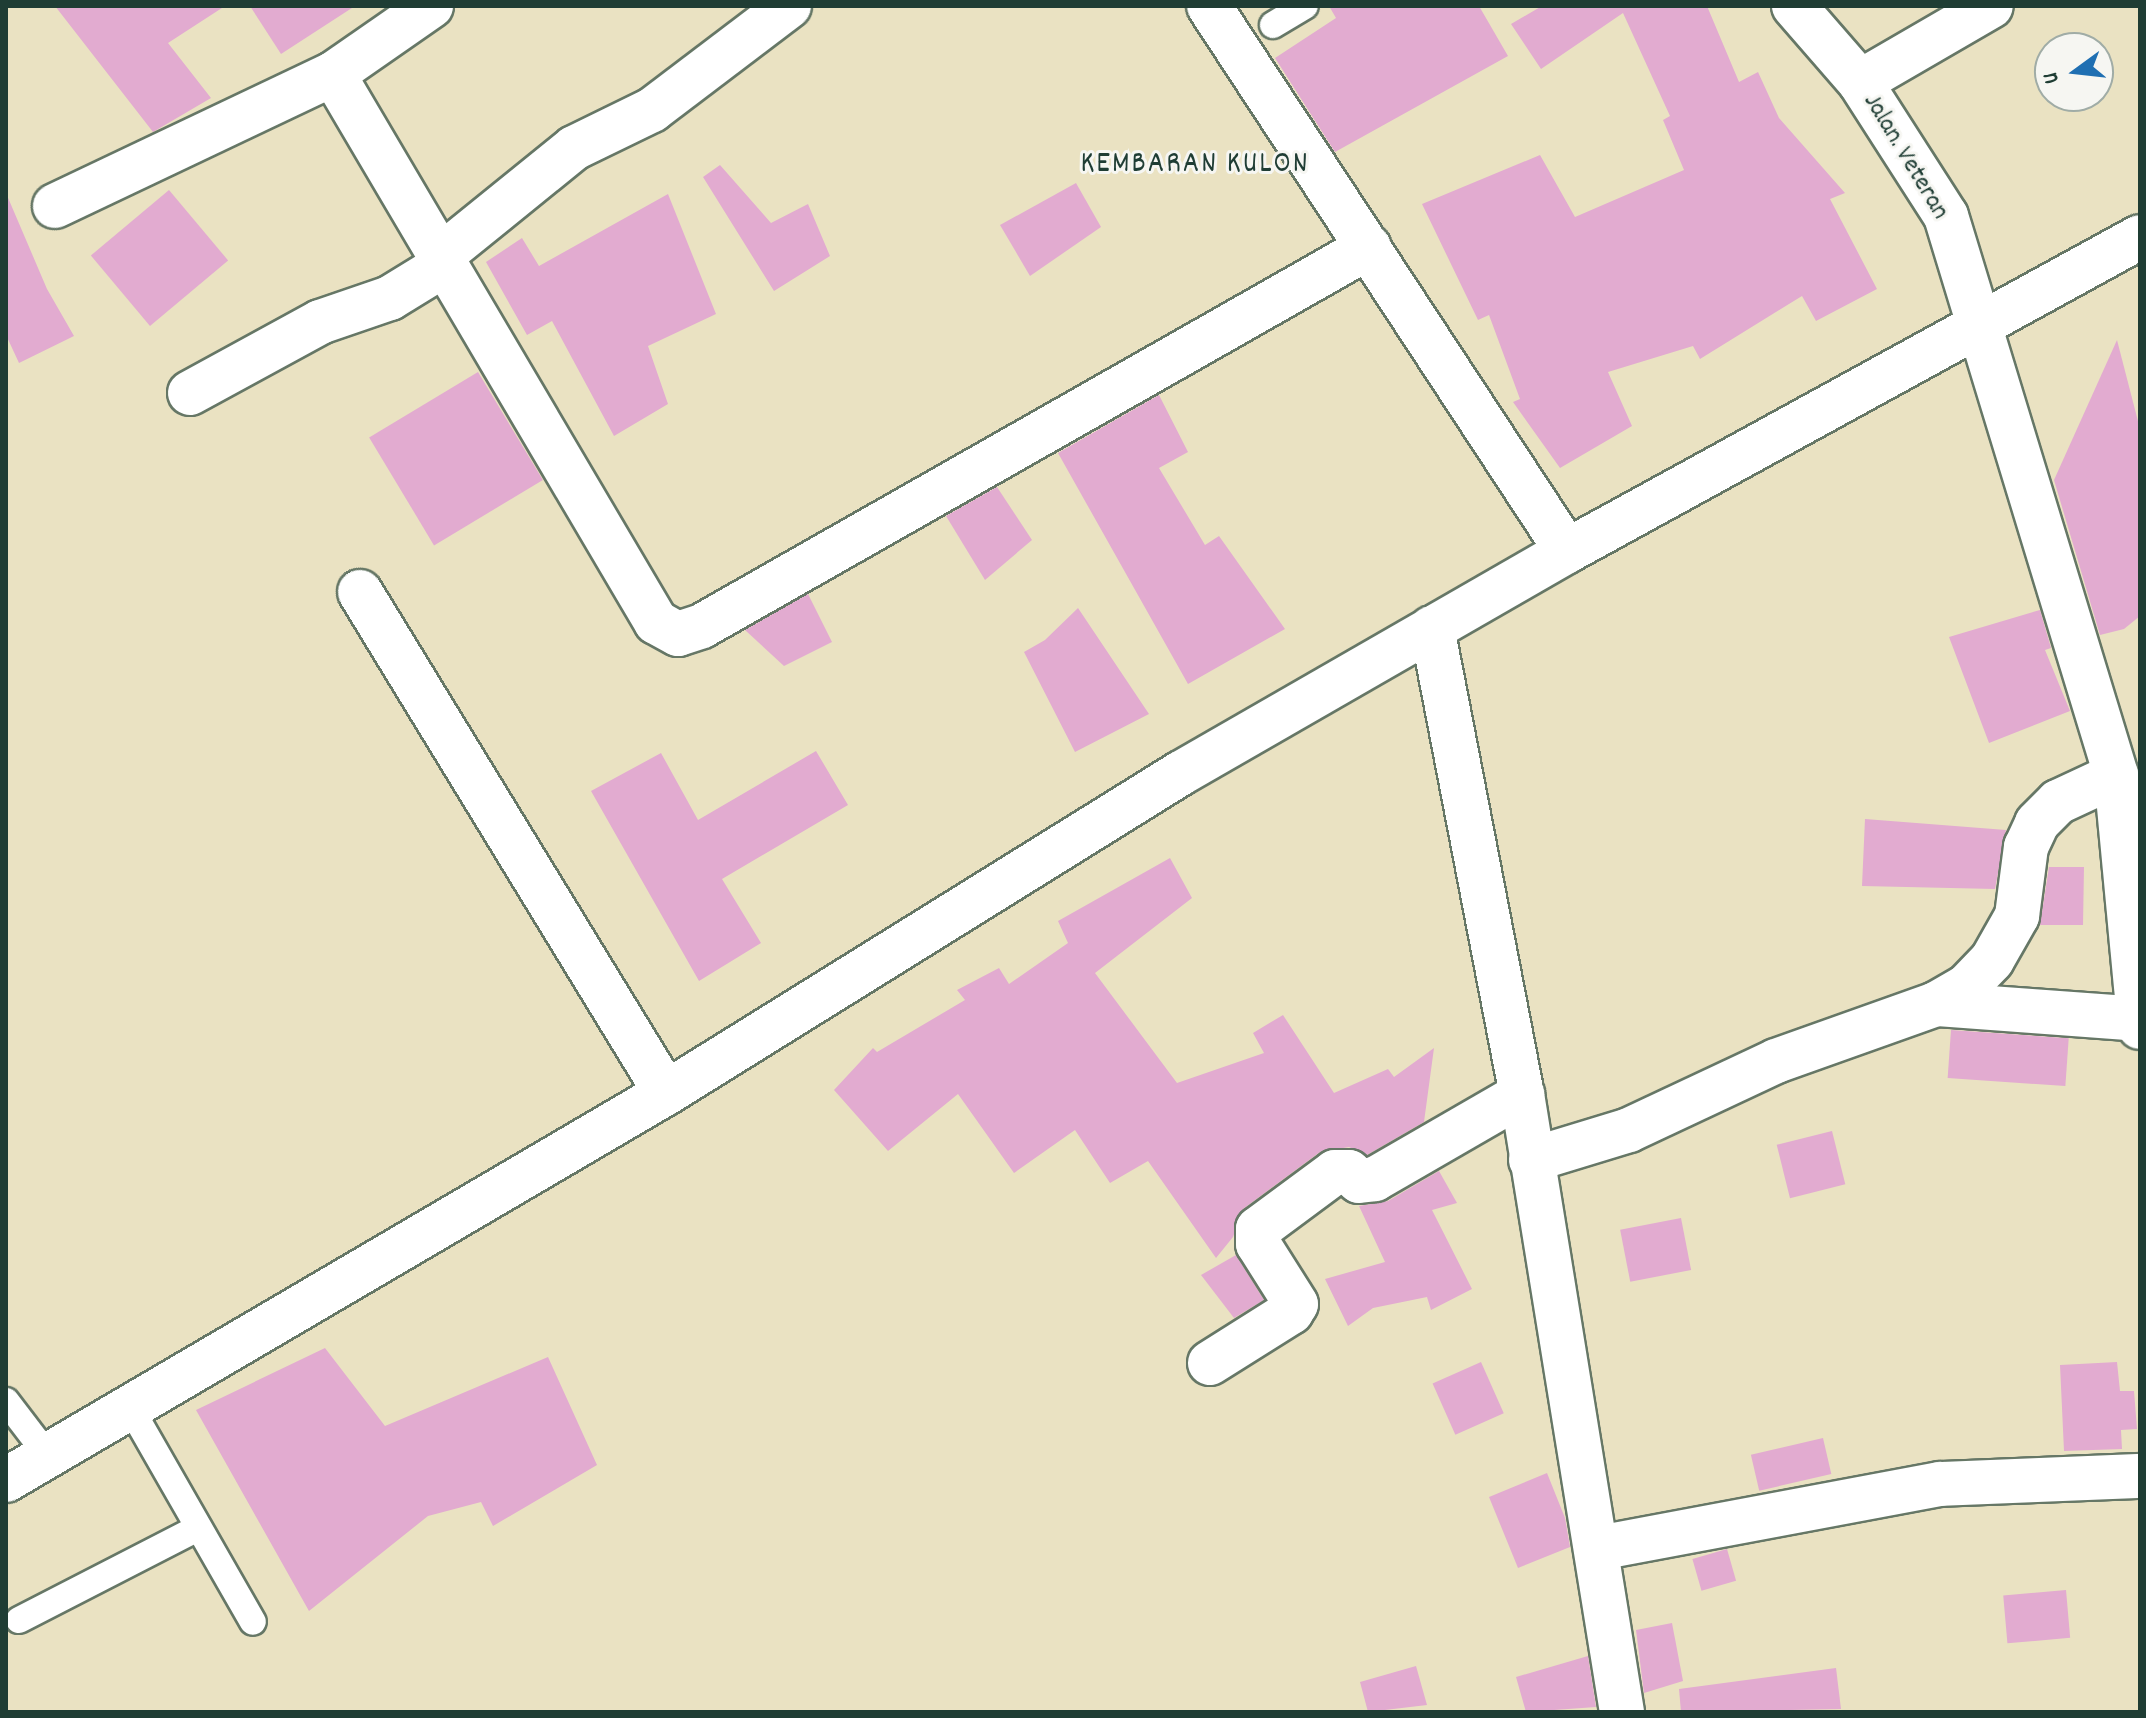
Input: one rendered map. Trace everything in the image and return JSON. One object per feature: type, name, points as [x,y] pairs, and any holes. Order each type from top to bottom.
[{"type":"street","points":[[55,206],[333,74],[431,6]]},
{"type":"street","points":[[190,393],[320,322],[390,298],[444,259],[574,148],[652,110],[789,6]]},
{"type":"street","points":[[1209,6],[1567,551]]},
{"type":"street","name":"Jalan. Veteran","points":[[1794,6],[1860,82],[1946,216],[1976,329],[2116,775],[2140,1027]]},
{"type":"street","points":[[1860,82],[1991,6]]},
{"type":"street","points":[[333,74],[656,622],[678,634],[702,626],[1369,247]]},
{"type":"street","points":[[6,1480],[666,1093],[1181,773],[1567,551],[2140,237]]},
{"type":"street","points":[[360,592],[666,1093]]},
{"type":"street","points":[[1432,628],[1522,1094],[1598,1548],[1622,1712]]},
{"type":"street","points":[[1531,1160],[1629,1130],[1776,1061],[1936,1004],[1966,987],[1992,960],[2017,916],[2026,847],[2037,823],[2058,802],[2116,775]]},
{"type":"street","points":[[1936,1004],[2139,1019]]},
{"type":"street","points":[[1210,1363],[1291,1312],[1296,1304],[1258,1244],[1258,1229],[1335,1172],[1349,1172],[1359,1181],[1375,1179],[1522,1094]]},
{"type":"street","points":[[1598,1548],[1940,1484],[2140,1476]]},
{"type":"lane","points":[[1273,25],[1305,6]]},
{"type":"lane","points":[[6,1401],[48,1456]]},
{"type":"lane","points":[[131,1409],[196,1529],[253,1622]]},
{"type":"lane","points":[[19,1620],[196,1529]]},
{"type":"building","points":[[55,6],[225,6],[168,43],[211,98],[153,132]]},
{"type":"building","points":[[250,6],[355,6],[281,54]]},
{"type":"building","points":[[1329,6],[1479,6],[1508,56],[1335,152],[1275,58],[1336,18]]},
{"type":"building","points":[[1542,6],[1707,6],[1739,82],[1758,72],[1779,118],[1845,193],[1830,199],[1877,289],[1816,321],[1802,296],[1700,359],[1693,346],[1608,372],[1632,426],[1560,468],[1513,402],[1520,399],[1489,315],[1478,320],[1422,204],[1540,155],[1575,217],[1684,170],[1663,120],[1670,116],[1623,13],[1541,69],[1511,24]]},
{"type":"building","points":[[720,165],[771,223],[808,204],[830,256],[774,291],[703,177]]},
{"type":"building","points":[[1076,183],[1101,227],[1030,276],[1000,225]]},
{"type":"building","points":[[169,190],[228,260],[150,326],[91,256]]},
{"type":"building","points":[[6,193],[47,289],[74,336],[19,363],[6,335]]},
{"type":"building","points":[[668,194],[716,314],[648,346],[668,404],[614,436],[552,321],[527,335],[486,262],[522,238],[539,266]]},
{"type":"building","points":[[2117,340],[2140,429],[2140,616],[2124,629],[2100,635],[2054,480]]},
{"type":"building","points":[[478,372],[543,480],[434,545],[369,437]]},
{"type":"building","points":[[1159,395],[1188,452],[1159,468],[1205,545],[1219,536],[1285,629],[1188,684],[1058,453]]},
{"type":"building","points":[[997,487],[1032,540],[985,580],[946,516]]},
{"type":"building","points":[[808,594],[832,642],[784,666],[745,630]]},
{"type":"building","points":[[1078,608],[1149,714],[1075,752],[1024,652],[1045,640]]},
{"type":"building","points":[[2040,610],[2051,648],[2045,650],[2070,711],[1989,743],[1949,637]]},
{"type":"building","points":[[816,751],[848,805],[722,879],[761,943],[699,981],[591,791],[661,753],[698,820]]},
{"type":"building","points":[[1865,819],[2006,830],[1995,889],[1862,886]]},
{"type":"building","points":[[1170,858],[1192,898],[1095,973],[1177,1083],[1264,1053],[1253,1033],[1283,1015],[1334,1093],[1388,1069],[1394,1077],[1434,1048],[1424,1122],[1367,1155],[1349,1147],[1320,1152],[1243,1209],[1233,1237],[1216,1258],[1148,1161],[1110,1183],[1075,1130],[1014,1173],[958,1094],[888,1151],[834,1090],[873,1048],[877,1052],[965,1000],[957,990],[999,968],[1009,984],[1068,943],[1058,921]]},
{"type":"building","points":[[2049,867],[2084,867],[2083,925],[2040,925]]},
{"type":"building","points":[[1951,1030],[2069,1038],[2065,1086],[1948,1078]]},
{"type":"building","points":[[1832,1131],[1845,1184],[1790,1198],[1777,1145]]},
{"type":"building","points":[[1439,1171],[1457,1203],[1432,1210],[1472,1289],[1431,1310],[1427,1297],[1373,1308],[1348,1326],[1325,1279],[1385,1262],[1359,1206],[1388,1201]]},
{"type":"building","points":[[1681,1218],[1691,1270],[1630,1282],[1620,1230]]},
{"type":"building","points":[[1236,1255],[1264,1300],[1234,1318],[1201,1275]]},
{"type":"building","points":[[325,1348],[385,1426],[548,1357],[597,1465],[493,1526],[481,1502],[428,1516],[309,1611],[196,1410]]},
{"type":"building","points":[[1481,1362],[1504,1413],[1455,1435],[1433,1384]]},
{"type":"building","points":[[2117,1362],[2120,1391],[2134,1391],[2137,1429],[2121,1430],[2122,1449],[2064,1451],[2060,1365]]},
{"type":"building","points":[[1823,1438],[1831,1474],[1759,1491],[1751,1455]]},
{"type":"building","points":[[1547,1473],[1565,1518],[1570,1547],[1518,1568],[1489,1497]]},
{"type":"building","points":[[1727,1549],[1736,1581],[1701,1591],[1692,1559]]},
{"type":"building","points":[[2066,1590],[2070,1638],[2007,1643],[2003,1595]]},
{"type":"building","points":[[1672,1623],[1683,1681],[1644,1693],[1636,1630]]},
{"type":"building","points":[[1588,1656],[1596,1707],[1526,1712],[1516,1677]]},
{"type":"building","points":[[1416,1666],[1427,1705],[1368,1712],[1360,1682]]},
{"type":"building","points":[[1836,1668],[1841,1709],[1681,1712],[1679,1689]]},
{"type":"district","name":"KEMBARAN KULON","points":[[1195,166]]}]
